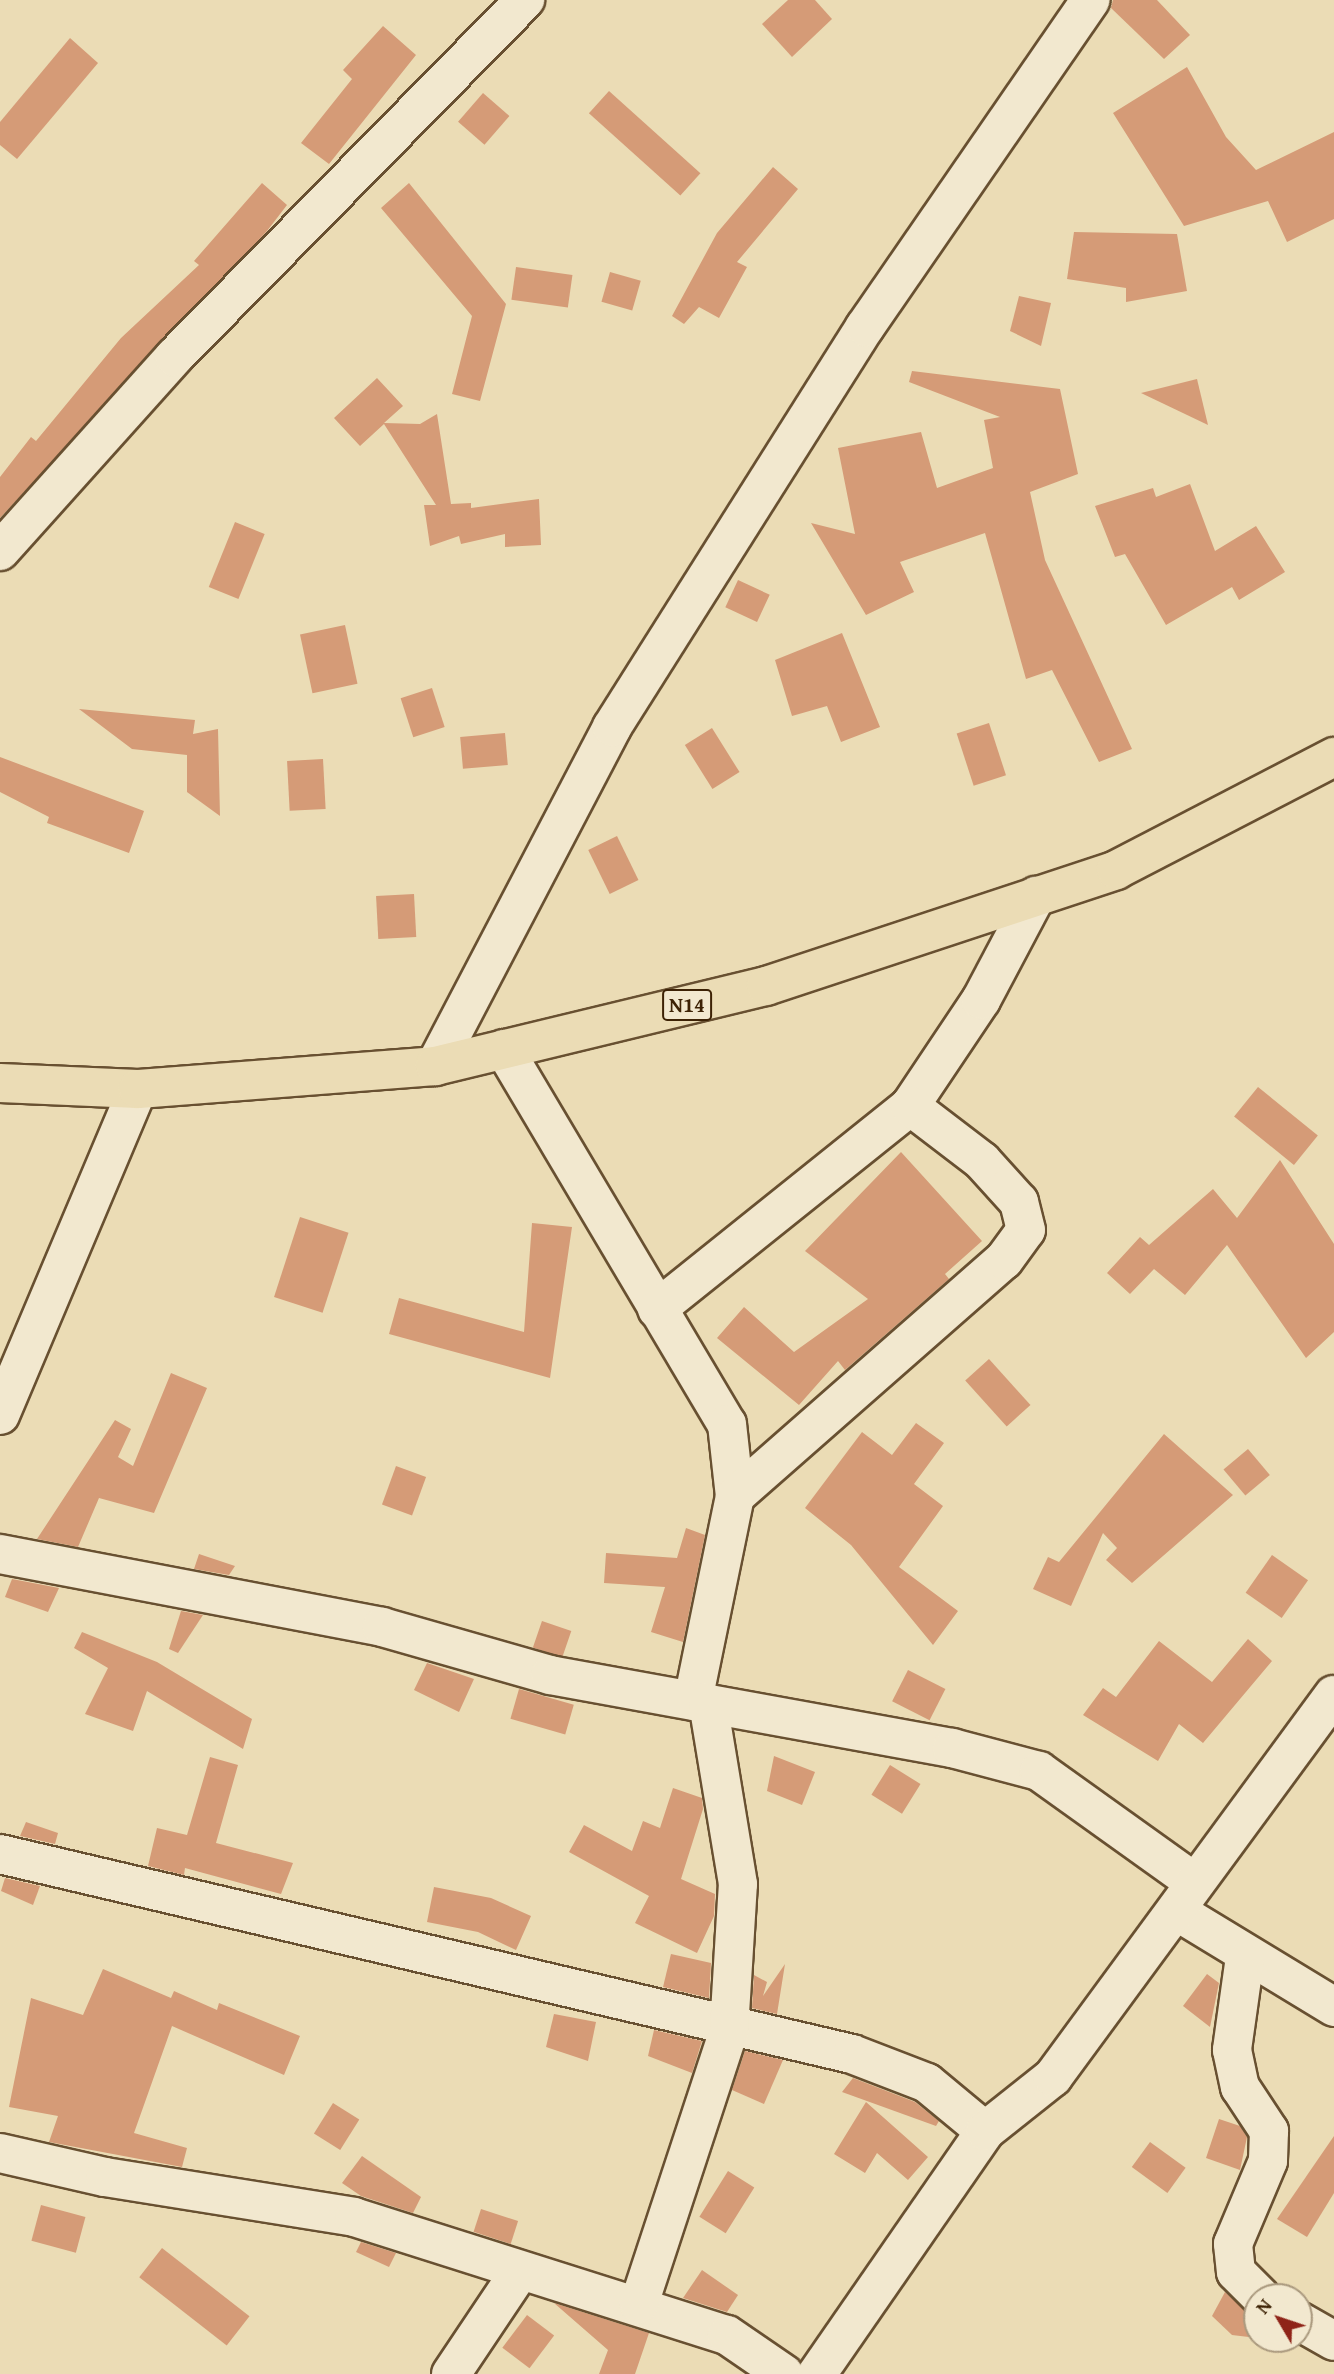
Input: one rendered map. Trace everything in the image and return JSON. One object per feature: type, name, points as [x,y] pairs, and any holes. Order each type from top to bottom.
[{"type":"main road","name":"N14","points":[[0,1083],[138,1089],[435,1066],[766,985],[1116,870],[1334,757]]},
{"type":"street","points":[[0,551],[174,357],[525,0]]},
{"type":"street","points":[[435,1066],[612,727],[865,327],[1091,0]]},
{"type":"street","points":[[657,1309],[910,1106],[981,1000],[1036,896]]},
{"type":"street","points":[[504,1049],[727,1424],[735,1496],[701,1702],[738,1884],[729,2030],[639,2304]]},
{"type":"street","points":[[0,1416],[138,1089]]},
{"type":"street","points":[[735,1496],[1004,1260],[1026,1230],[1020,1202],[982,1161],[910,1106]]},
{"type":"street","points":[[0,1553],[382,1627],[550,1675],[701,1702],[1039,1770],[1186,1897],[1245,1956],[1334,2007]]},
{"type":"street","points":[[817,2374],[985,2130],[1053,2077],[1334,1695]]},
{"type":"street","points":[[0,1854],[729,2030],[852,2054],[914,2078],[985,2130]]},
{"type":"street","points":[[1245,1956],[1232,2050],[1240,2087],[1269,2131],[1268,2161],[1233,2244],[1236,2272],[1247,2283]]},
{"type":"street","points":[[0,2153],[106,2177],[354,2217],[520,2271],[639,2304],[727,2335],[784,2374]]},
{"type":"street","points":[[451,2374],[520,2271]]},
{"type":"street","points":[[1313,2328],[1334,2341]]},
{"type":"building","points":[[788,0],[815,0],[832,19],[792,57],[762,24]]},
{"type":"building","points":[[1113,0],[1157,0],[1190,35],[1164,59],[1111,8]]},
{"type":"building","points":[[383,26],[416,55],[329,164],[301,143],[352,79],[343,70]]},
{"type":"building","points":[[70,38],[98,63],[17,159],[0,145],[0,122]]},
{"type":"building","points":[[1187,67],[1226,137],[1256,170],[1334,132],[1334,219],[1287,242],[1268,201],[1184,226],[1113,113]]},
{"type":"building","points":[[609,91],[700,173],[680,196],[589,113]]},
{"type":"building","points":[[483,93],[509,116],[484,145],[458,122]]},
{"type":"building","points":[[773,167],[798,189],[737,262],[747,267],[719,318],[699,307],[684,324],[672,316],[717,233]]},
{"type":"building","points":[[262,183],[287,205],[267,231],[0,518],[0,477],[31,437],[36,441],[121,338],[199,265],[194,261]]},
{"type":"building","points":[[409,183],[506,304],[480,401],[452,394],[472,316],[381,208]]},
{"type":"building","points":[[1074,232],[1177,234],[1187,291],[1126,302],[1126,288],[1067,279]]},
{"type":"building","points":[[516,267],[572,275],[568,308],[511,300]]},
{"type":"building","points":[[610,272],[641,281],[632,311],[601,302]]},
{"type":"building","points":[[1019,296],[1051,303],[1041,346],[1010,331]]},
{"type":"building","points":[[912,371],[1060,389],[1078,474],[1030,492],[1045,560],[1132,749],[1099,762],[1052,670],[1026,679],[985,533],[900,562],[914,592],[866,615],[811,523],[855,534],[838,448],[921,432],[937,488],[993,468],[984,420],[1000,417],[909,382]]},
{"type":"building","points":[[377,378],[403,406],[384,423],[420,424],[437,414],[451,504],[471,503],[471,508],[539,499],[541,545],[505,547],[505,534],[461,544],[459,536],[430,546],[424,505],[436,505],[384,424],[360,446],[334,418]]},
{"type":"building","points":[[1197,379],[1208,425],[1141,393]]},
{"type":"building","points":[[1190,484],[1215,551],[1256,526],[1285,572],[1239,600],[1232,587],[1166,625],[1125,554],[1115,557],[1095,506],[1153,488],[1156,497]]},
{"type":"building","points":[[235,522],[265,534],[238,599],[209,587]]},
{"type":"building","points":[[738,580],[770,595],[757,622],[725,607]]},
{"type":"building","points":[[345,625],[357,684],[312,693],[300,635]]},
{"type":"building","points":[[842,633],[880,727],[841,742],[827,706],[792,716],[775,660]]},
{"type":"building","points":[[432,688],[445,727],[413,737],[401,698]]},
{"type":"building","points":[[79,709],[195,720],[193,734],[218,729],[220,816],[187,792],[187,755],[132,749]]},
{"type":"building","points":[[989,723],[1006,775],[974,786],[957,734]]},
{"type":"building","points":[[712,728],[740,772],[712,789],[685,745]]},
{"type":"building","points":[[505,733],[508,765],[463,769],[460,737]]},
{"type":"building","points":[[0,757],[144,811],[129,853],[47,823],[49,817],[0,792]]},
{"type":"building","points":[[323,759],[326,809],[290,811],[287,761]]},
{"type":"building","points":[[617,836],[638,880],[610,894],[588,850]]},
{"type":"building","points":[[414,894],[416,937],[378,939],[376,896]]},
{"type":"building","points":[[1258,1087],[1318,1135],[1294,1165],[1234,1117]]},
{"type":"building","points":[[901,1152],[982,1241],[945,1274],[949,1279],[845,1370],[838,1361],[799,1405],[717,1338],[744,1307],[794,1352],[868,1299],[805,1251]]},
{"type":"building","points":[[1280,1160],[1334,1244],[1334,1332],[1306,1358],[1227,1245],[1185,1295],[1154,1269],[1130,1294],[1107,1273],[1140,1237],[1149,1245],[1213,1189],[1237,1218]]},
{"type":"building","points":[[300,1217],[349,1233],[323,1313],[274,1297]]},
{"type":"building","points":[[532,1223],[572,1227],[550,1378],[389,1334],[399,1298],[524,1332]]},
{"type":"building","points":[[989,1359],[1030,1405],[1007,1426],[965,1380]]},
{"type":"building","points":[[171,1373],[207,1388],[154,1513],[99,1498],[78,1547],[37,1539],[115,1420],[131,1429],[118,1457],[133,1466]]},
{"type":"building","points":[[916,1423],[944,1443],[914,1484],[943,1506],[899,1567],[958,1611],[933,1645],[851,1545],[805,1508],[862,1432],[892,1455]]},
{"type":"building","points":[[1164,1434],[1233,1495],[1132,1583],[1106,1560],[1117,1548],[1103,1533],[1071,1606],[1033,1589],[1048,1557],[1059,1562]]},
{"type":"building","points":[[1248,1449],[1270,1475],[1245,1496],[1223,1470]]},
{"type":"building","points":[[396,1466],[426,1477],[412,1515],[382,1505]]},
{"type":"building","points":[[686,1528],[705,1535],[683,1642],[651,1632],[665,1587],[604,1583],[606,1553],[677,1558]]},
{"type":"building","points":[[199,1554],[235,1566],[229,1575],[194,1569]]},
{"type":"building","points":[[1272,1555],[1308,1580],[1282,1618],[1246,1593]]},
{"type":"building","points":[[12,1579],[59,1588],[48,1612],[5,1597]]},
{"type":"building","points":[[181,1611],[203,1615],[178,1653],[169,1649]]},
{"type":"building","points":[[542,1621],[571,1631],[562,1658],[533,1647]]},
{"type":"building","points":[[82,1632],[157,1662],[252,1719],[243,1749],[147,1691],[133,1731],[85,1714],[108,1668],[74,1648]]},
{"type":"building","points":[[1248,1639],[1272,1661],[1203,1743],[1179,1724],[1158,1761],[1083,1715],[1103,1688],[1116,1697],[1159,1641],[1212,1682]]},
{"type":"building","points":[[427,1663],[474,1679],[459,1712],[414,1690]]},
{"type":"building","points":[[908,1670],[945,1689],[930,1720],[892,1701]]},
{"type":"building","points":[[519,1689],[574,1705],[565,1735],[510,1719]]},
{"type":"building","points":[[774,1756],[815,1772],[802,1805],[767,1791]]},
{"type":"building","points":[[210,1757],[238,1765],[216,1843],[293,1863],[281,1894],[185,1868],[184,1875],[148,1866],[157,1828],[187,1835]]},
{"type":"building","points":[[890,1765],[921,1784],[902,1814],[871,1795]]},
{"type":"building","points":[[673,1788],[702,1798],[703,1809],[681,1879],[715,1894],[714,1916],[697,1953],[635,1923],[649,1896],[569,1852],[584,1825],[632,1851],[643,1821],[660,1828]]},
{"type":"building","points":[[26,1822],[58,1833],[55,1844],[20,1836]]},
{"type":"building","points":[[5,1878],[40,1886],[33,1905],[1,1891]]},
{"type":"building","points":[[434,1887],[491,1898],[531,1916],[516,1950],[478,1932],[427,1922]]},
{"type":"building","points":[[671,1954],[711,1963],[709,1998],[663,1987]]},
{"type":"building","points":[[785,1964],[777,2014],[752,2008],[754,1975],[767,1982],[763,1996]]},
{"type":"building","points":[[103,1969],[171,1998],[174,1991],[217,2010],[219,2003],[300,2036],[284,2075],[172,2026],[134,2133],[187,2148],[182,2167],[49,2142],[58,2116],[9,2107],[31,1998],[83,2015]]},
{"type":"building","points":[[1207,1974],[1219,1983],[1210,2027],[1183,2006]]},
{"type":"building","points":[[554,2014],[596,2022],[588,2061],[546,2047]]},
{"type":"building","points":[[654,2030],[702,2041],[692,2073],[648,2056]]},
{"type":"building","points":[[745,2051],[783,2060],[764,2104],[732,2090]]},
{"type":"building","points":[[853,2078],[915,2102],[939,2121],[936,2126],[842,2092]]},
{"type":"building","points":[[866,2102],[928,2157],[908,2180],[877,2153],[865,2173],[834,2154]]},
{"type":"building","points":[[333,2103],[359,2119],[340,2150],[314,2134]]},
{"type":"building","points":[[1219,2119],[1240,2126],[1247,2137],[1240,2170],[1206,2158]]},
{"type":"building","points":[[1334,2136],[1334,2193],[1307,2237],[1277,2219]]},
{"type":"building","points":[[1150,2142],[1186,2168],[1167,2193],[1132,2167]]},
{"type":"building","points":[[362,2156],[421,2197],[413,2213],[361,2196],[342,2183]]},
{"type":"building","points":[[728,2171],[754,2187],[726,2233],[699,2217]]},
{"type":"building","points":[[41,2205],[85,2217],[76,2253],[31,2241]]},
{"type":"building","points":[[481,2209],[518,2221],[511,2244],[474,2232]]},
{"type":"building","points":[[361,2242],[396,2253],[389,2267],[356,2252]]},
{"type":"building","points":[[162,2248],[249,2316],[227,2345],[139,2277]]},
{"type":"building","points":[[702,2270],[738,2295],[727,2312],[683,2298]]},
{"type":"building","points":[[1225,2292],[1243,2308],[1243,2336],[1232,2335],[1212,2316]]},
{"type":"building","points":[[554,2303],[649,2333],[635,2374],[599,2374],[608,2350]]},
{"type":"building","points":[[527,2315],[554,2335],[529,2368],[502,2348]]}]
